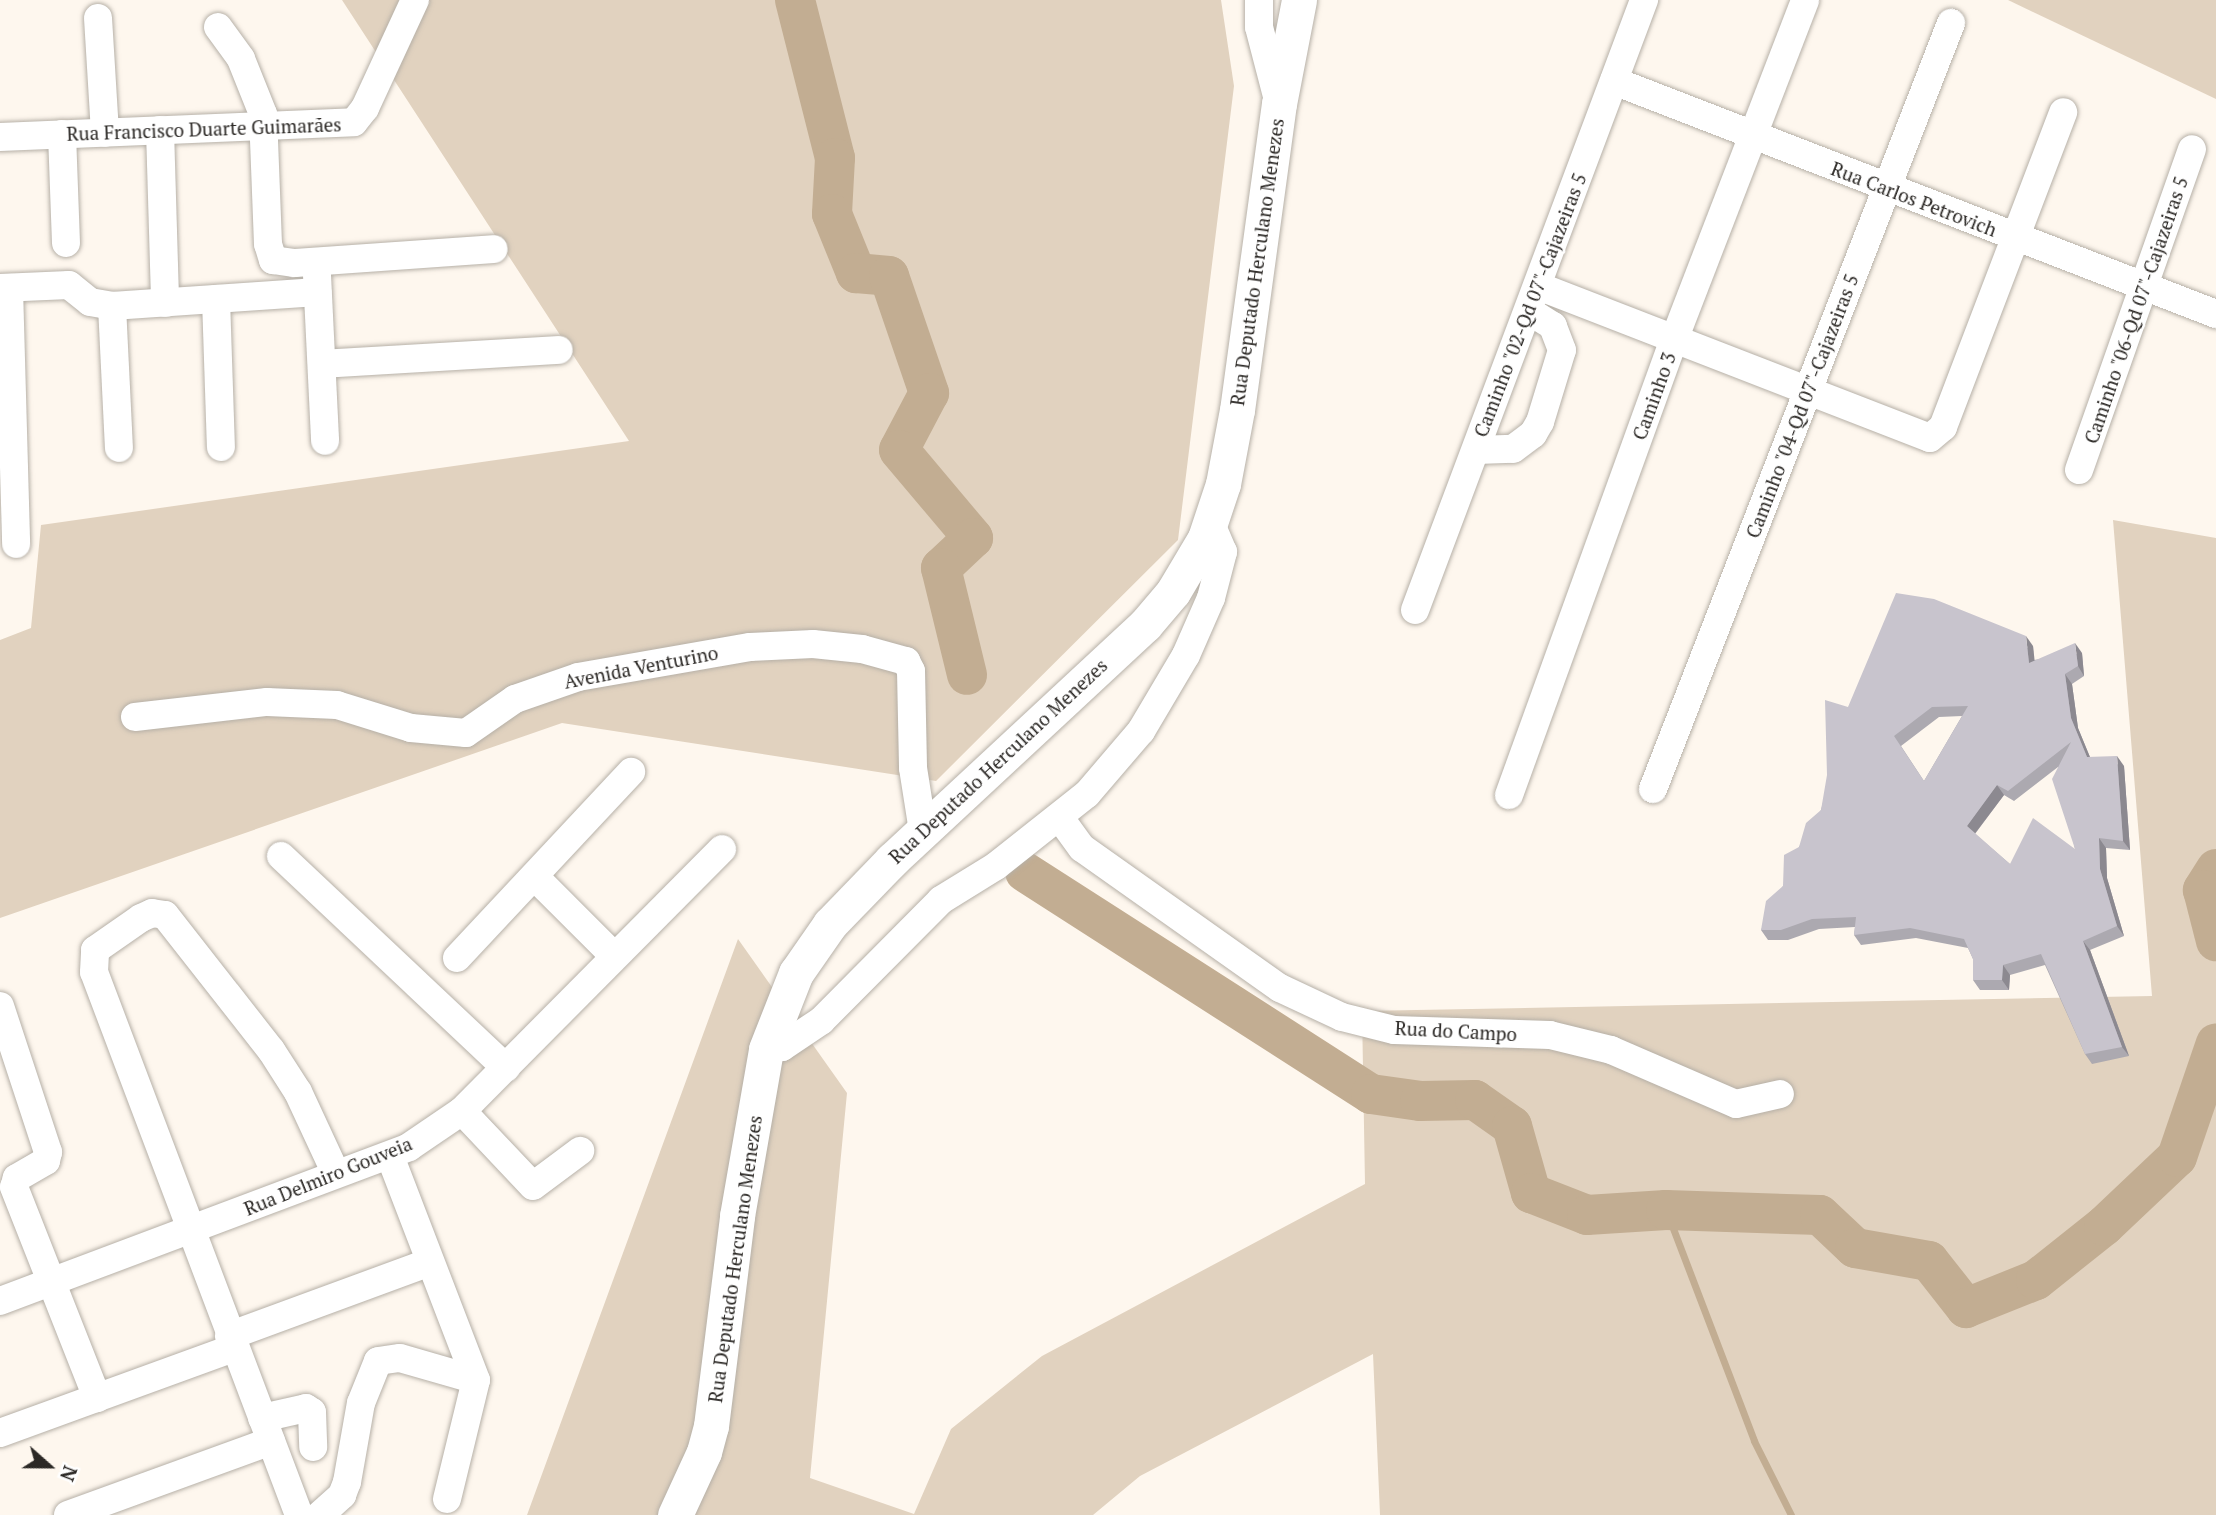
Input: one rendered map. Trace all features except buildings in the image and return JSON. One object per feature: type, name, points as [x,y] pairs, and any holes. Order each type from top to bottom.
[{"type":"main road","name":"Rua Deputado Herculano Menezes","points":[[675,1515],[704,1452],[711,1426],[737,1216],[766,1049],[776,1014],[810,952],[830,923],[923,831],[1145,625],[1173,592],[1210,522],[1237,410],[1279,104],[1298,0]]},
{"type":"street","name":"Rua Francisco Duarte Guimarães","points":[[0,137],[62,143],[105,133],[349,123],[358,119],[415,0]]},
{"type":"street","points":[[1259,0],[1259,27],[1279,104]]},
{"type":"street","name":"Caminho \"02-Qd 07\"-Cajazeiras 5","points":[[1415,610],[1534,299],[1644,0]]},
{"type":"street","name":"Caminho 3","points":[[1509,795],[1674,340],[1805,0]]},
{"type":"street","points":[[98,18],[105,133]]},
{"type":"street","name":"Caminho \"04-Qd 07\"-Cajazeiras 5","points":[[1653,789],[1951,23]]},
{"type":"street","points":[[218,27],[246,69],[265,126],[270,257],[276,262],[494,249]]},
{"type":"street","name":"Rua Carlos Petrovich","points":[[1614,81],[1752,137],[2216,314]]},
{"type":"street","points":[[1534,299],[1674,340],[1907,432],[1930,438],[1943,427],[2063,112]]},
{"type":"street","points":[[160,130],[165,303]]},
{"type":"street","points":[[62,143],[66,243]]},
{"type":"street","name":"Caminho \"06-Qd 07\"-Cajazeiras 5","points":[[2080,470],[2192,149]]},
{"type":"street","points":[[306,262],[318,292],[324,441]]},
{"type":"street","points":[[16,544],[5,288],[69,285],[90,302],[112,306],[318,292]]},
{"type":"street","points":[[216,299],[221,447]]},
{"type":"street","points":[[1476,450],[1513,449],[1533,434],[1540,422],[1562,350],[1553,326],[1534,299]]},
{"type":"street","points":[[112,306],[119,448]]},
{"type":"street","points":[[322,364],[559,350]]},
{"type":"street","points":[[766,1049],[782,1047],[821,1021],[941,900],[1060,818],[1087,794],[1141,731],[1186,655],[1211,598],[1223,552],[1210,522]]},
{"type":"street","name":"Avenida Venturino","points":[[135,717],[267,702],[323,704],[411,728],[466,733],[515,699],[578,677],[750,647],[813,644],[862,649],[906,661],[911,671],[913,768],[923,831]]},
{"type":"street","points":[[457,958],[536,877],[631,772]]},
{"type":"street","name":"Rua do Campo","points":[[1060,818],[1082,849],[1280,988],[1333,1013],[1394,1030],[1550,1035],[1611,1050],[1736,1104],[1780,1094]]},
{"type":"street","name":"Rua Delmiro Gouveia","points":[[0,1301],[390,1156],[462,1111],[722,849]]},
{"type":"street","points":[[281,856],[506,1068]]},
{"type":"street","points":[[536,877],[614,956]]},
{"type":"street","points":[[299,1515],[231,1342],[94,972],[92,956],[101,944],[152,913],[165,915],[287,1074],[336,1174]]},
{"type":"street","points":[[0,1006],[47,1145],[46,1161],[17,1178],[13,1187],[97,1398]]},
{"type":"street","points":[[462,1111],[533,1186],[580,1151]]},
{"type":"street","points":[[390,1156],[476,1380],[447,1499]]},
{"type":"street","points":[[0,1433],[97,1398],[430,1262]]},
{"type":"street","points":[[320,1515],[342,1496],[361,1403],[378,1361],[400,1358],[476,1380]]},
{"type":"street","points":[[68,1515],[262,1418],[306,1408],[313,1412],[313,1447]]},
{"type":"shaded area","points":[[342,0],[1221,0],[1234,86],[1178,540],[936,781],[562,723],[0,918],[0,640],[31,628],[41,525],[629,441]]},
{"type":"shaded area","points":[[2008,0],[2216,0],[2216,99]]},
{"type":"shaded area","points":[[2113,520],[2216,538],[2216,1515],[1380,1515],[1373,1354],[1140,1476],[1093,1515],[527,1515],[738,939],[847,1093],[810,1478],[914,1514],[951,1429],[1042,1356],[1365,1184],[1362,1011],[2152,996]]},
{"type":"waterway","points":[[795,0],[835,158],[832,214],[856,273],[889,276],[929,393],[899,450],[973,538],[941,568],[967,675]]},
{"type":"waterway","points":[[2216,869],[2203,890],[2216,941]]},
{"type":"waterway","points":[[1025,872],[1371,1094],[1420,1101],[1475,1100],[1512,1126],[1531,1193],[1587,1215],[1666,1210],[1820,1215],[1855,1248],[1929,1261],[1966,1308],[2036,1280],[2104,1226],[2177,1157],[2216,1043]]},
{"type":"waterway","points":[[1666,1210],[1754,1441],[1791,1515]]}]
